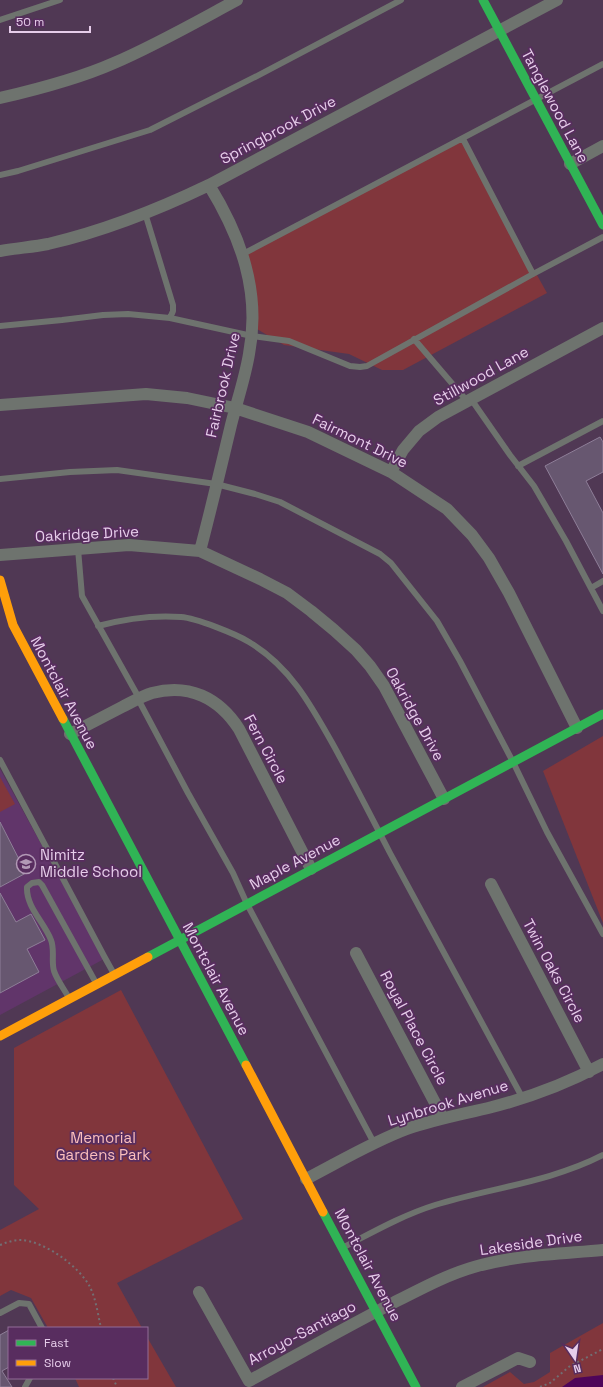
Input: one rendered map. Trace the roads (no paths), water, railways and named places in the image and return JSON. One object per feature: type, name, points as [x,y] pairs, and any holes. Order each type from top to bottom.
[{"type":"main road","name":"Tanglewood Lane","points":[[483,0],[603,225]]},
{"type":"main road","name":"Montclair Avenue","points":[[0,580],[13,625],[416,1387]]},
{"type":"main road","name":"Maple Avenue","points":[[0,1036],[603,714]]},
{"type":"street","points":[[0,98],[54,85],[114,64],[237,0]]},
{"type":"street","name":"Springbrook Drive","points":[[0,251],[48,244],[112,226],[171,203],[209,185],[557,0]]},
{"type":"street","points":[[570,164],[603,146]]},
{"type":"street","name":"Fairbrook Drive","points":[[200,551],[235,408],[244,378],[252,336],[251,289],[243,254],[232,225],[209,185]]},
{"type":"street","name":"Stillwood Lane","points":[[391,472],[403,450],[419,431],[438,417],[603,328]]},
{"type":"street","name":"Fairmont Drive","points":[[0,405],[146,394],[188,398],[235,408],[308,432],[391,472],[447,508],[472,535],[489,558],[509,593],[576,728]]},
{"type":"street","name":"Oakridge Drive","points":[[0,555],[129,545],[200,551],[286,593],[323,620],[356,650],[370,666],[384,686],[444,799]]},
{"type":"street","name":"Fern Circle","points":[[70,734],[138,698],[163,690],[189,691],[213,701],[232,718],[239,729],[311,870]]},
{"type":"street","name":"Twin Oaks Circle","points":[[491,884],[589,1072]]},
{"type":"street","name":"Royal Place Circle","points":[[356,953],[443,1118]]},
{"type":"street","name":"Lynbrook Avenue","points":[[306,1179],[374,1143],[407,1129],[443,1118],[493,1107],[522,1098],[554,1087],[589,1072],[603,1064]]},
{"type":"street","name":"Lakeside Drive","points":[[376,1312],[422,1289],[473,1268],[496,1262],[536,1256],[603,1250]]},
{"type":"street","name":"Arroyo-Santiago","points":[[199,1292],[249,1381],[376,1312]]},
{"type":"street","points":[[462,1387],[518,1358],[530,1362]]},
{"type":"lane","points":[[0,20],[60,0]]},
{"type":"lane","points":[[0,175],[18,171],[150,130],[255,77],[400,0]]},
{"type":"lane","points":[[243,254],[603,64]]},
{"type":"lane","points":[[463,139],[533,274]]},
{"type":"lane","points":[[145,213],[173,305],[173,311],[170,318]]},
{"type":"lane","points":[[0,326],[103,315],[128,314],[170,318],[252,336],[289,341],[350,366],[367,366],[603,237]]},
{"type":"lane","points":[[414,339],[469,400],[538,493],[602,606]]},
{"type":"lane","points":[[518,466],[603,421]]},
{"type":"lane","points":[[0,479],[70,472],[117,470],[216,484],[280,502],[380,554],[391,563],[437,621],[460,661],[513,762],[547,832],[601,927],[603,934]]},
{"type":"lane","points":[[78,549],[82,596],[188,793],[233,873],[374,1143]]},
{"type":"lane","points":[[591,588],[603,581]]},
{"type":"lane","points":[[98,626],[115,621],[182,617],[214,627],[249,642],[271,658],[297,684],[323,726],[357,787],[380,833],[522,1098]]},
{"type":"lane","points":[[0,760],[115,974]]},
{"type":"lane","points":[[70,999],[54,971],[51,939],[31,905],[27,887],[32,883],[38,882],[42,885],[97,984]]},
{"type":"lane","points":[[342,1248],[400,1218],[434,1205],[560,1172],[589,1162],[603,1155]]},
{"type":"lane","points":[[0,1313],[19,1303],[29,1304],[41,1327]]},
{"type":"place","name":"Nimitz Middle School","points":[[26,864]]},
{"type":"park label","name":"Memorial Gardens Park","points":[[103,1146]]}]
